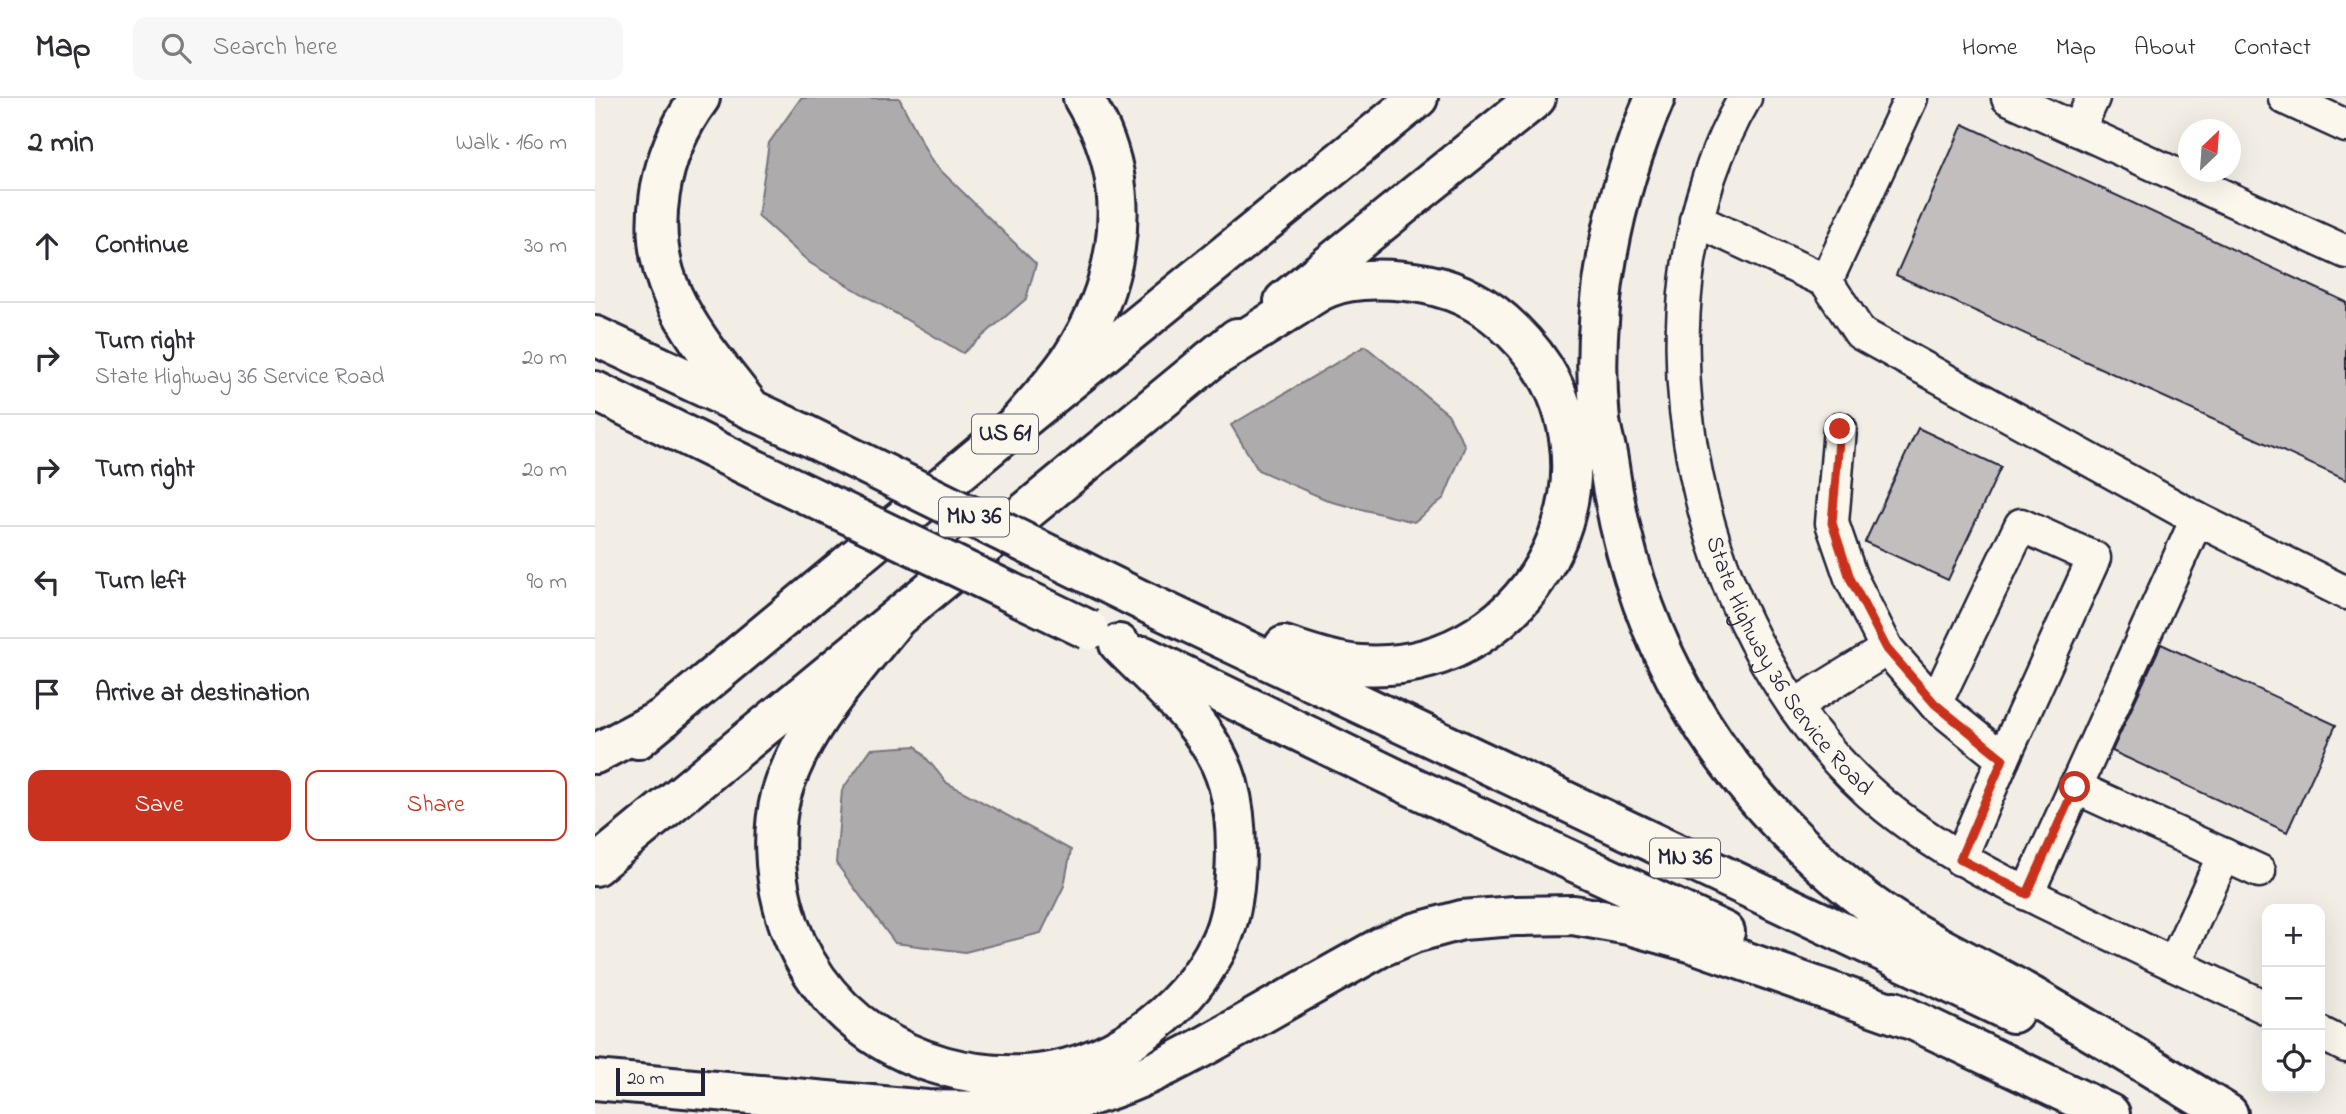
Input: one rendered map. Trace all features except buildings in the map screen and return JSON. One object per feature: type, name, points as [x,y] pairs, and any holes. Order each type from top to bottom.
[{"type":"main road","points":[[700,98],[673,145],[660,187],[657,224],[662,263],[673,296],[699,338],[752,410]]},
{"type":"main road","points":[[1017,424],[1054,382],[1073,355],[1099,307],[1116,251],[1119,211],[1114,172],[1101,131],[1083,98]]},
{"type":"main road","name":"US 61","points":[[595,773],[1017,424],[1418,98]]},
{"type":"main road","points":[[595,866],[1210,360],[1536,98]]},
{"type":"main road","points":[[1655,98],[1639,135],[1617,207],[1603,282],[1598,358],[1600,422],[1625,548],[1644,610],[1675,679],[1708,735],[1753,796],[1797,844],[1855,893],[1890,918],[2026,993],[2227,1114]]},
{"type":"main road","points":[[1145,601],[1326,660],[1361,665],[1397,663],[1433,656],[1469,641],[1501,619],[1529,591],[1549,561],[1565,518],[1571,481],[1570,442],[1561,405],[1544,370],[1524,341],[1497,315],[1465,295],[1404,280],[1364,280],[1328,287],[1210,360]]},
{"type":"main road","name":"MN 36","points":[[595,336],[802,433],[1145,601],[2227,1114]]},
{"type":"main road","name":"MN 36","points":[[595,390],[1405,783],[2110,1114]]},
{"type":"main road","points":[[595,408],[668,425]]},
{"type":"main road","points":[[895,620],[817,718],[795,757],[781,798],[775,841],[777,884],[788,926],[806,965],[834,1002],[867,1031],[900,1051],[940,1066],[981,1074],[1027,1075],[1072,1066],[1111,1051],[1143,1032],[1173,1008],[1200,976],[1221,941],[1232,903],[1236,863],[1228,785],[1213,750],[1190,718],[1104,637]]},
{"type":"main road","points":[[595,754],[665,717]]},
{"type":"main road","points":[[595,1080],[927,1110],[979,1111],[1038,1107],[1086,1098],[1138,1080],[1189,1055],[1381,947],[1414,933],[1462,920],[1515,916],[1573,915],[1629,925],[1690,942],[1915,1021]]},
{"type":"street","name":"State Highway 36 Service Road","points":[[1745,98],[1730,124],[1712,167],[1696,220],[1687,269],[1682,330],[1692,452],[1707,523],[1726,579],[1750,633],[1771,671],[1794,706],[1843,765],[1886,806],[1960,859],[2027,894],[2262,1006]]},
{"type":"street","points":[[1826,281],[1911,98]]},
{"type":"street","points":[[2008,98],[2346,252]]},
{"type":"street","points":[[2078,130],[2093,98]]},
{"type":"street","points":[[2285,98],[2346,126]]},
{"type":"street","points":[[1696,220],[1826,281],[1860,333],[2197,519],[2346,593]]},
{"type":"street","points":[[1840,429],[1832,523],[1850,578],[1887,649],[1935,704],[2003,759]]},
{"type":"street","points":[[2027,894],[2197,519]]},
{"type":"street","points":[[1935,704],[2021,525],[2094,558],[1960,859]]},
{"type":"street","points":[[1794,706],[1887,649]]},
{"type":"street","points":[[2075,787],[2259,871]]},
{"type":"street","points":[[2174,964],[2224,855]]},
{"type":"street","points":[[2325,1036],[2346,1046]]},
{"type":"shaded area","points":[[801,98],[899,98],[932,162],[1036,264],[1026,299],[963,353],[810,263],[758,216],[769,143]]},
{"type":"shaded area","points":[[1365,346],[1448,414],[1465,446],[1444,498],[1414,522],[1332,502],[1258,470],[1231,425]]},
{"type":"shaded area","points":[[916,746],[947,783],[1071,850],[1064,886],[1041,933],[965,952],[895,943],[836,863],[842,790],[871,749]]},
{"type":"route","points":[[1840,429],[1832,523],[1850,578],[1887,649],[1935,704],[2003,759],[1960,859],[2027,894],[2075,787]]}]
